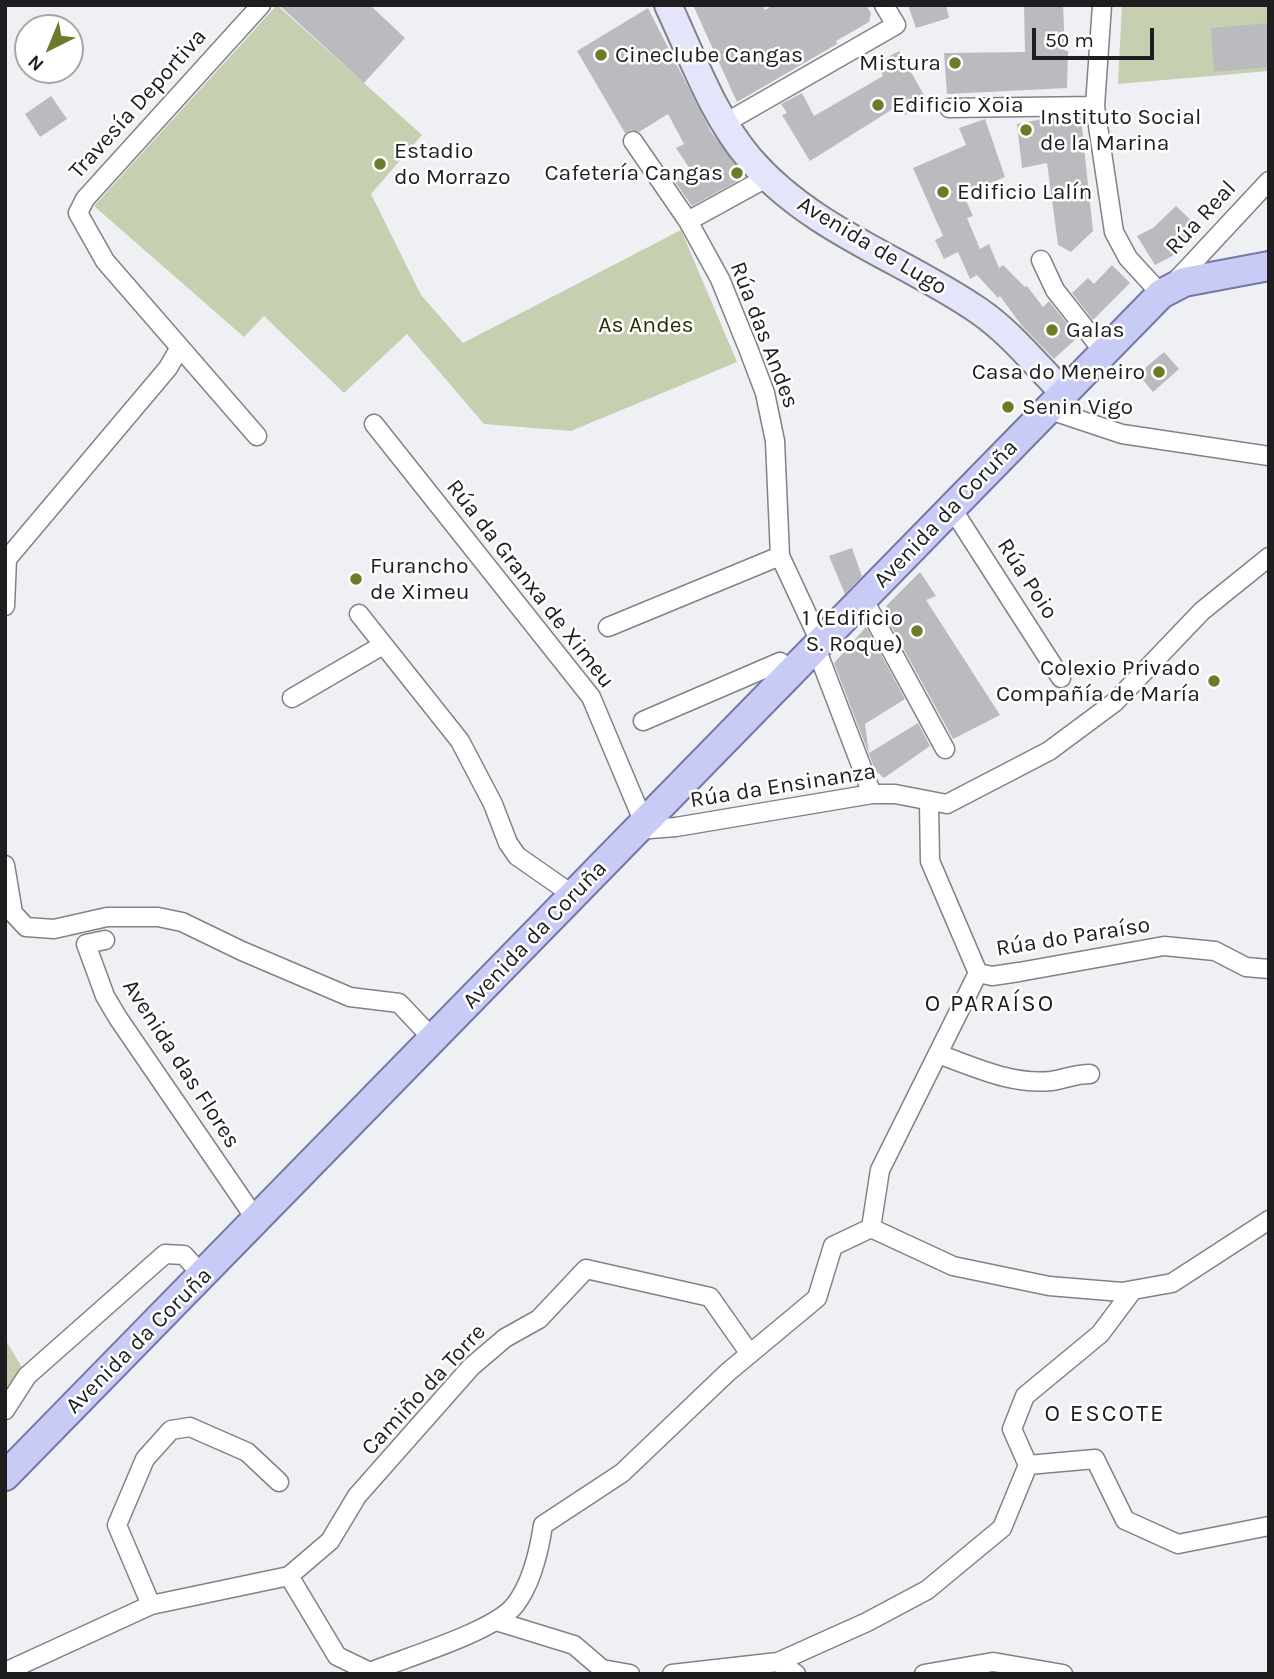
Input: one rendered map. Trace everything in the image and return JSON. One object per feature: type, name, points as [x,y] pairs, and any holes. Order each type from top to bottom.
[{"type":"main road","points":[[1165,291],[1269,266]]},
{"type":"main road","name":"Avenida da Coruña","points":[[5,1476],[864,600],[1055,400],[1165,291]]},
{"type":"street","name":"Travesía Deportiva","points":[[257,436],[105,261],[78,213],[85,199],[261,5]]},
{"type":"street","name":"Avenida de Lugo","points":[[668,5],[724,123],[750,159],[816,217],[979,311],[1055,400]]},
{"type":"street","points":[[724,123],[896,25],[884,5]]},
{"type":"street","points":[[1102,5],[1095,106],[1114,232],[1128,258],[1165,291]]},
{"type":"street","points":[[949,108],[1095,106]]},
{"type":"street","name":"Rúa das Andes","points":[[633,141],[688,221],[720,279],[765,393],[775,441],[780,556],[819,646],[872,794]]},
{"type":"street","points":[[688,221],[768,177]]},
{"type":"street","name":"Rúa Real","points":[[1165,291],[1269,181]]},
{"type":"street","points":[[1041,260],[1055,290],[1103,351]]},
{"type":"street","points":[[5,606],[7,559],[11,542],[168,368],[179,349]]},
{"type":"street","points":[[1055,400],[1122,434],[1269,456]]},
{"type":"street","name":"Rúa da Granxa de Ximeu","points":[[374,424],[591,697],[641,826]]},
{"type":"street","name":"Rúa Poio","points":[[951,507],[1060,678]]},
{"type":"street","points":[[608,627],[780,556]]},
{"type":"street","name":"Rúa da Ensinanza","points":[[641,826],[676,827],[872,794],[895,794],[929,803],[947,804],[1049,751],[1115,702],[1202,611],[1269,557]]},
{"type":"street","points":[[864,600],[945,749]]},
{"type":"street","points":[[359,614],[460,741],[493,804],[508,843],[517,856],[573,895]]},
{"type":"street","points":[[292,698],[383,645]]},
{"type":"street","points":[[643,721],[780,662],[792,673]]},
{"type":"street","name":"Rúa do Paraíso","points":[[929,803],[930,860],[978,973],[992,976],[1164,946],[1215,951],[1246,967],[1269,970]]},
{"type":"street","points":[[5,865],[13,913],[26,927],[54,929],[107,917],[158,917],[182,922],[350,997],[399,1003],[433,1039]]},
{"type":"street","name":"Avenida das Flores","points":[[105,940],[86,943],[105,996],[257,1221]]},
{"type":"street","points":[[871,1228],[880,1170],[978,973]]},
{"type":"street","points":[[938,1054],[1008,1079],[1052,1080],[1074,1074],[1090,1074]]},
{"type":"street","points":[[871,1228],[953,1266],[1049,1286],[1122,1292],[1172,1283],[1269,1220]]},
{"type":"street","points":[[5,1672],[151,1605],[289,1576],[344,1668],[370,1672],[405,1666],[496,1621],[515,1605],[538,1559],[543,1525],[622,1473],[750,1354],[817,1298],[833,1246],[871,1228]]},
{"type":"street","points":[[5,1410],[27,1376],[165,1254],[184,1255],[203,1276]]},
{"type":"street","name":"Camiño da Torre","points":[[289,1576],[330,1541],[357,1496],[471,1367],[505,1338],[540,1320],[586,1269],[710,1297],[750,1354]]},
{"type":"street","points":[[672,1674],[778,1662],[867,1622],[927,1590],[1002,1528],[1028,1465],[1012,1429],[1025,1396],[1100,1335],[1133,1290]]},
{"type":"street","points":[[151,1605],[117,1525],[145,1459],[170,1430],[190,1427],[247,1452],[279,1482]]},
{"type":"street","points":[[1028,1465],[1095,1459],[1125,1520],[1178,1544],[1269,1526]]},
{"type":"street","points":[[496,1621],[574,1645],[603,1669],[630,1674]]},
{"type":"street","points":[[778,1662],[796,1674]]},
{"type":"street","points":[[924,1674],[993,1662],[1063,1674]]},
{"type":"green space","name":"As Andes","points":[[277,5],[422,135],[371,194],[421,295],[463,343],[681,230],[737,362],[571,431],[484,424],[407,334],[344,393],[264,316],[244,337],[94,206]]},
{"type":"green space","points":[[1122,5],[1269,5],[1269,71],[1118,84]]},
{"type":"green space","points":[[5,1339],[27,1376],[5,1410]]},
{"type":"building","points":[[279,5],[370,5],[405,38],[364,83]]},
{"type":"building","points":[[693,5],[762,5],[765,10],[773,5],[866,5],[871,13],[869,22],[836,41],[837,44],[737,102]]},
{"type":"building","points":[[908,5],[946,5],[949,18],[916,28]]},
{"type":"building","points":[[1024,5],[1063,5],[1065,51],[1068,51],[1067,88],[947,94],[944,53],[1025,52]]},
{"type":"building","points":[[648,8],[711,132],[745,177],[692,206],[673,179],[692,172],[676,148],[684,144],[668,114],[639,132],[631,130],[625,133],[577,51]]},
{"type":"building","points":[[1269,23],[1269,67],[1214,72],[1211,28]]},
{"type":"building","name":"Edificio Xoia","points":[[899,51],[928,102],[905,115],[896,107],[810,161],[782,115],[787,113],[781,104],[802,93],[814,116],[883,76],[877,63]]},
{"type":"building","points":[[51,96],[67,119],[40,137],[25,114]]},
{"type":"building","points":[[1047,118],[1081,118],[1093,231],[1071,252],[1058,245],[1047,163],[1022,168],[1017,124]]},
{"type":"building","points":[[985,119],[1005,177],[963,194],[973,216],[967,218],[980,249],[989,244],[999,268],[1003,265],[1027,286],[1043,307],[1049,301],[1078,337],[1054,359],[1022,326],[1000,296],[998,298],[977,275],[970,279],[958,252],[944,259],[935,240],[943,236],[913,168],[966,145],[959,128]]},
{"type":"building","points":[[1176,206],[1201,230],[1178,253],[1155,265],[1137,236],[1153,228]]},
{"type":"building","points":[[1112,265],[1130,283],[1093,320],[1072,293],[1088,278],[1094,284]]},
{"type":"building","name":"Casa do Meneiro","points":[[1164,352],[1179,369],[1153,392],[1138,374]]},
{"type":"building","points":[[852,548],[862,576],[845,594],[829,556]]},
{"type":"building","points":[[920,572],[936,596],[926,600],[1000,715],[953,739],[884,613],[887,605]]},
{"type":"building","points":[[866,627],[905,699],[865,724],[869,753],[918,723],[930,746],[884,778],[875,770],[834,663]]},
{"type":"place","name":"Cineclube Cangas","points":[[601,55]]},
{"type":"place","name":"Mistura","points":[[955,63]]},
{"type":"place","name":"Edificio Xoia","points":[[878,105]]},
{"type":"place","name":"Instituto Social de la Marina","points":[[1026,130]]},
{"type":"place","name":"Estadio do Morrazo","points":[[380,164]]},
{"type":"place","name":"Cafetería Cangas","points":[[737,173]]},
{"type":"place","name":"Edificio Lalín","points":[[943,192]]},
{"type":"place","name":"Galas","points":[[1052,330]]},
{"type":"place","name":"Casa do Meneiro","points":[[1159,372]]},
{"type":"place","name":"Senin Vigo","points":[[1008,407]]},
{"type":"place","name":"Furancho de Ximeu","points":[[356,579]]},
{"type":"place","name":"1 (Edificio S. Roque)","points":[[917,631]]},
{"type":"place","name":"Colexio Privado Compañía de María","points":[[1214,681]]},
{"type":"district","name":"O PARAÍSO","points":[[990,1004]]},
{"type":"district","name":"O ESCOTE","points":[[1105,1414]]}]
